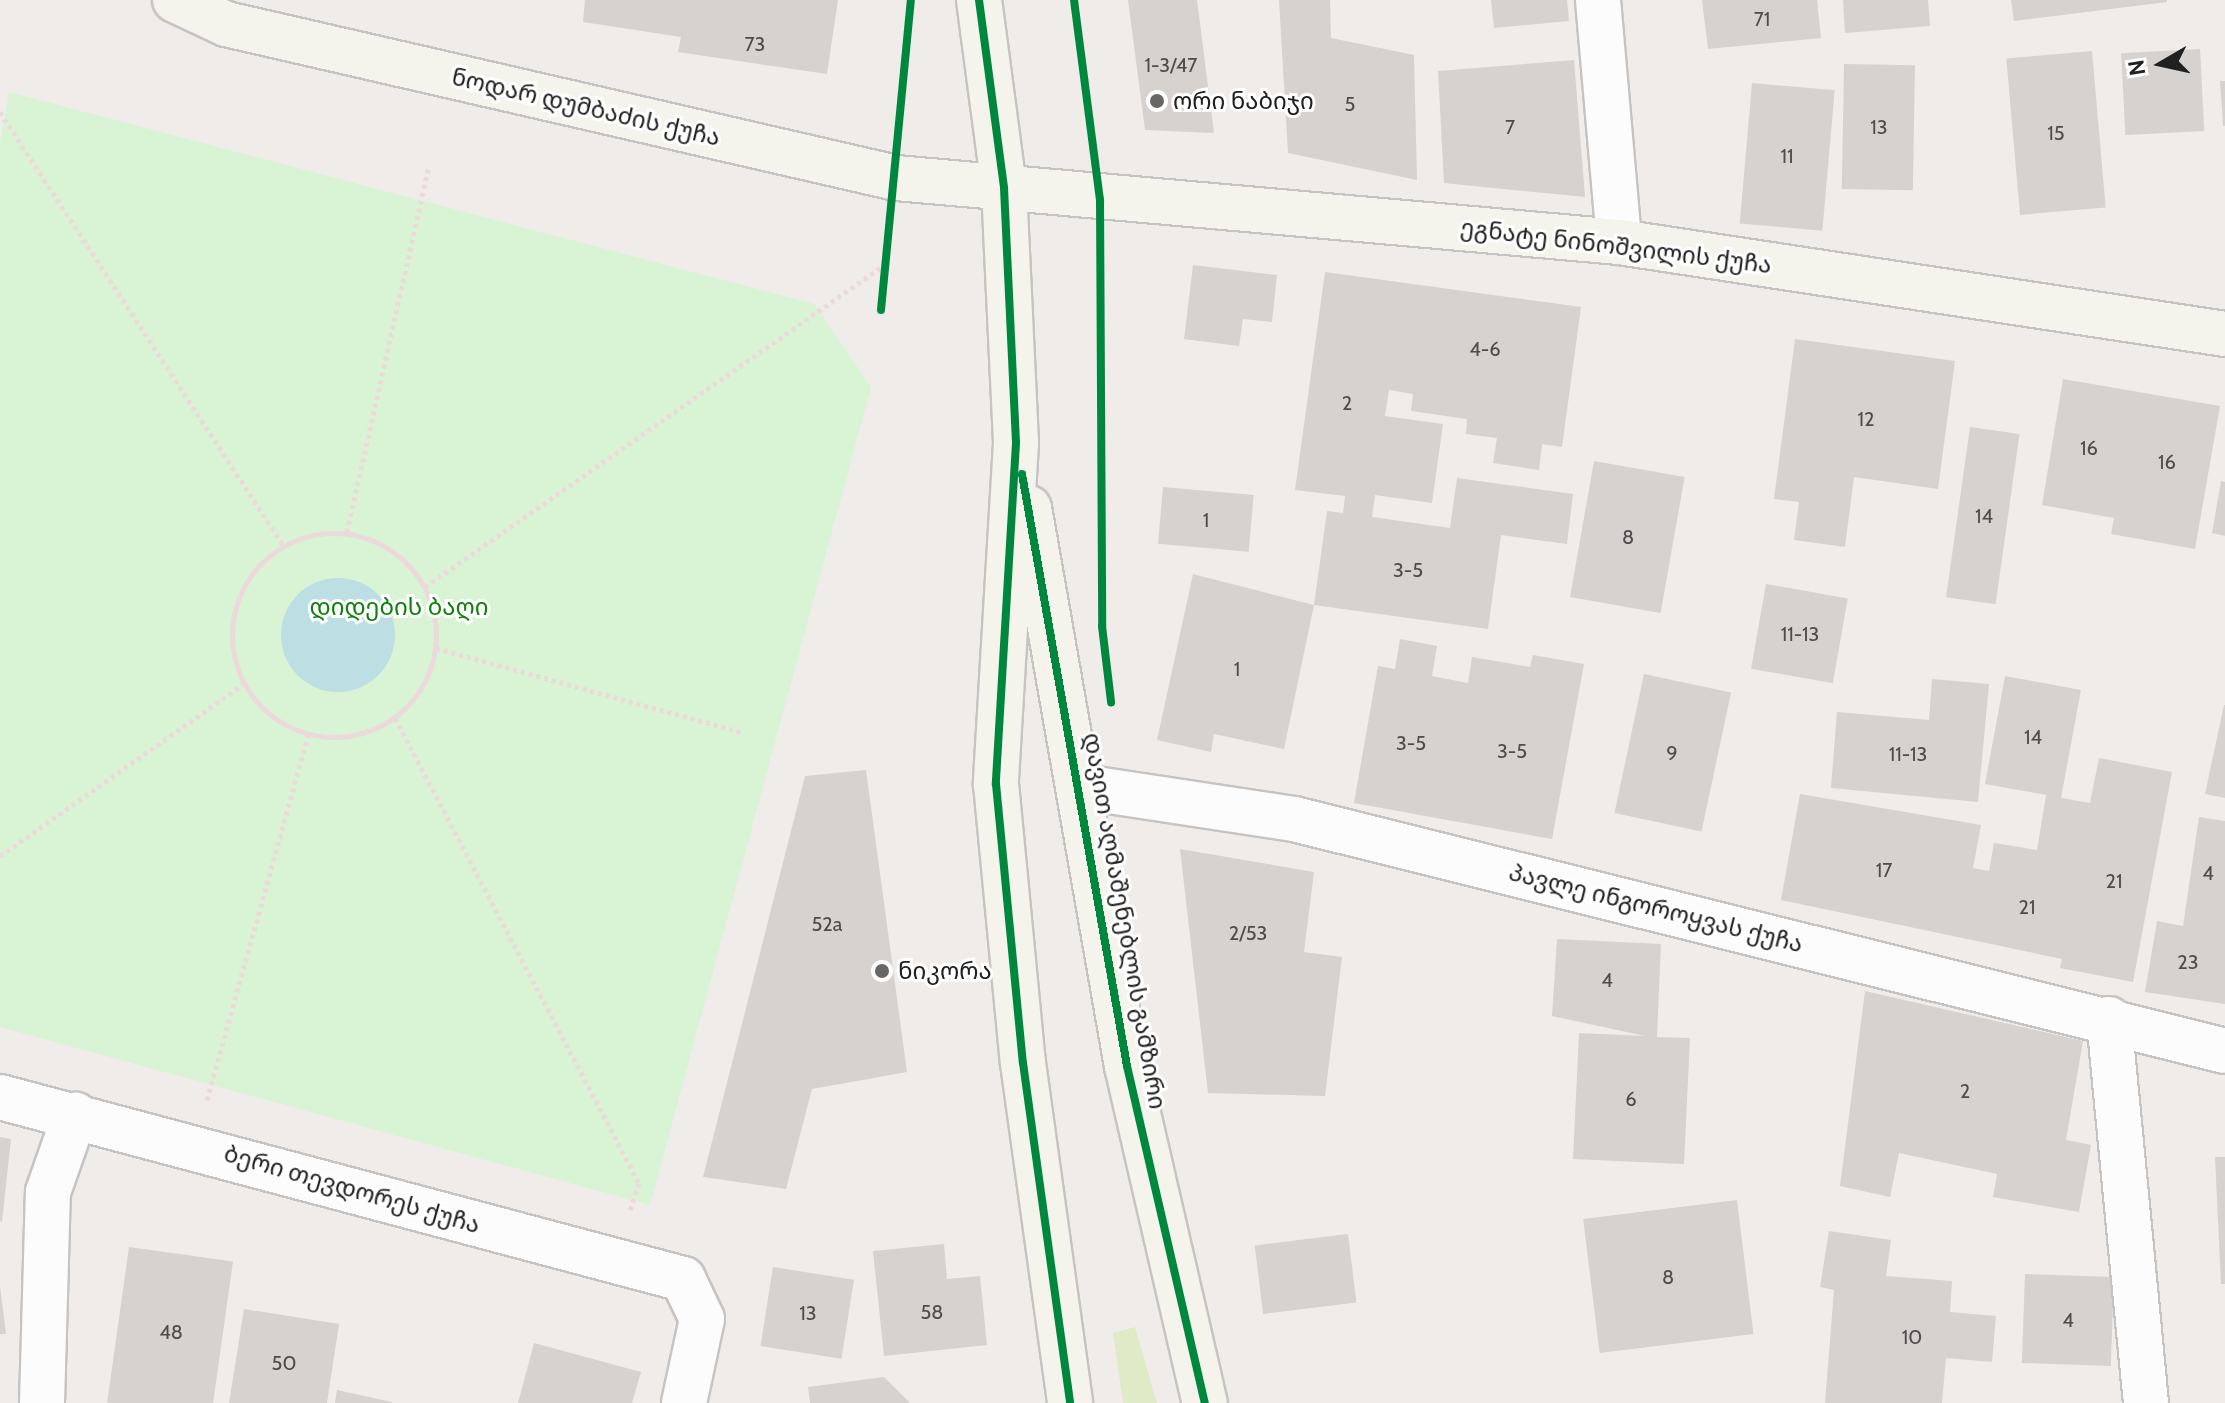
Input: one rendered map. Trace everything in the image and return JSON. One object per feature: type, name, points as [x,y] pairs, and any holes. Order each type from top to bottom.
[{"type":"main road","name":"ნოდარ დუმბაძის ქუჩა","points":[[175,0],[896,178],[1004,188]]},
{"type":"main road","name":"დავით აღმაშენებლის გამზირი","points":[[979,0],[1004,188],[1016,443],[996,784],[1023,1063],[1070,1403]]},
{"type":"main road","name":"ეგნატე ნინოშვილის ქუჩა","points":[[1004,188],[1619,242],[2225,334]]},
{"type":"main road","name":"დავით აღმაშენებლის გამზირი","points":[[1016,443],[1083,787],[1127,1066],[1205,1403]]},
{"type":"street","points":[[1598,0],[1619,242]]},
{"type":"street","name":"პავლე ინგოროყვას ქუჩა","points":[[1083,787],[1294,819],[2109,1019],[2225,1051]]},
{"type":"street","points":[[2109,1019],[2146,1403]]},
{"type":"street","name":"ბერი თევდორეს ქუჩა","points":[[0,1097],[194,1145],[683,1279],[697,1295],[702,1319],[684,1403]]},
{"type":"street","points":[[42,1403],[48,1192],[75,1115]]},
{"type":"path","points":[[0,112],[283,545]]},
{"type":"path","points":[[347,532],[428,169]]},
{"type":"path","points":[[425,587],[887,263]]},
{"type":"path","points":[[347,532],[406,561],[425,587],[436,648],[415,698],[395,718],[368,732],[308,735],[271,716],[244,684],[231,642],[238,598],[256,568],[283,545],[314,533],[347,532]]},
{"type":"path","points":[[436,648],[741,732]]},
{"type":"path","points":[[0,856],[244,684]]},
{"type":"path","points":[[395,718],[639,1183],[615,1261]]},
{"type":"path","points":[[194,1145],[308,735]]},
{"type":"green space","name":"დიდების ბაღი","points":[[9,92],[814,304],[871,387],[650,1205],[0,1027],[0,143]]},
{"type":"green space","points":[[1135,1327],[1157,1403],[1123,1403],[1113,1333]]},
{"type":"water","points":[[338,578],[360,583],[378,595],[390,613],[395,635],[390,657],[378,675],[360,687],[338,692],[316,687],[298,675],[286,657],[281,635],[286,613],[298,595],[316,583]]},
{"type":"building","points":[[585,0],[838,0],[827,74],[678,52],[681,37],[583,22]]},
{"type":"building","points":[[1128,0],[1197,0],[1214,133],[1145,130]]},
{"type":"building","points":[[1279,0],[1330,0],[1331,38],[1414,55],[1417,180],[1288,153]]},
{"type":"building","points":[[1491,0],[1567,0],[1569,21],[1494,28]]},
{"type":"building","points":[[1702,0],[1817,0],[1821,38],[1708,49]]},
{"type":"building","points":[[1843,0],[1928,0],[1930,26],[1845,33]]},
{"type":"building","points":[[2011,0],[2167,0],[2167,2],[2014,21]]},
{"type":"building","points":[[2200,49],[2204,131],[2125,135],[2121,53]]},
{"type":"building","points":[[2092,51],[2106,207],[2020,215],[2006,58]]},
{"type":"building","points":[[1574,60],[1585,197],[1444,183],[1438,71]]},
{"type":"building","points":[[1844,64],[1915,65],[1913,190],[1842,189]]},
{"type":"building","points":[[2220,81],[2225,81],[2225,126],[2223,126]]},
{"type":"building","points":[[1752,83],[1835,90],[1822,231],[1740,223]]},
{"type":"building","points":[[1193,265],[1277,275],[1272,322],[1243,319],[1239,346],[1184,339]]},
{"type":"building","points":[[1325,272],[1581,307],[1562,447],[1542,444],[1539,470],[1493,463],[1497,438],[1466,434],[1467,419],[1411,411],[1413,394],[1389,390],[1385,416],[1443,424],[1432,503],[1375,495],[1372,517],[1450,528],[1457,478],[1573,494],[1567,544],[1501,535],[1488,629],[1314,605],[1327,511],[1343,513],[1345,496],[1295,490]]},
{"type":"building","points":[[1795,339],[1955,361],[1938,489],[1854,477],[1845,547],[1794,540],[1799,502],[1774,499]]},
{"type":"building","points":[[2063,379],[2220,406],[2195,549],[2111,534],[2114,518],[2042,505]]},
{"type":"building","points":[[1970,427],[2020,434],[1996,604],[1946,597]]},
{"type":"building","points":[[1594,461],[1685,477],[1661,613],[1570,597]]},
{"type":"building","points":[[2221,481],[2225,482],[2225,536],[2212,533]]},
{"type":"building","points":[[1163,487],[1254,495],[1249,552],[1158,544]]},
{"type":"building","points":[[1193,574],[1314,605],[1284,749],[1214,734],[1211,752],[1157,740]]},
{"type":"building","points":[[1766,584],[1848,598],[1833,683],[1751,669]]},
{"type":"building","points":[[1400,639],[1437,646],[1432,676],[1468,683],[1472,657],[1530,667],[1533,655],[1584,664],[1552,839],[1354,803],[1378,666],[1395,669]]},
{"type":"building","points":[[1644,674],[1731,693],[1702,831],[1614,813]]},
{"type":"building","points":[[2005,676],[2081,690],[2061,798],[2090,803],[2099,758],[2172,772],[2133,982],[2060,968],[2062,959],[1781,900],[1800,794],[1981,825],[1973,868],[1989,871],[1994,843],[2037,850],[2046,795],[1985,784]]},
{"type":"building","points":[[1932,679],[1989,684],[1978,802],[1831,788],[1837,712],[1929,720]]},
{"type":"building","points":[[2225,705],[2225,798],[2205,794]]},
{"type":"building","points":[[866,770],[907,1072],[812,1089],[786,1189],[703,1177],[805,776]]},
{"type":"building","points":[[2199,817],[2225,821],[2225,1004],[2145,992],[2157,921],[2183,926]]},
{"type":"building","points":[[1180,849],[1314,872],[1304,952],[1342,957],[1325,1096],[1208,1093]]},
{"type":"building","points":[[1557,939],[1661,944],[1657,1037],[1690,1038],[1684,1164],[1573,1159],[1579,1033],[1645,1036],[1552,1016]]},
{"type":"building","points":[[1865,991],[2083,1041],[2066,1140],[2091,1145],[2079,1212],[1993,1197],[1997,1174],[1899,1153],[1890,1197],[1840,1186]]},
{"type":"building","points":[[0,1137],[11,1139],[2,1222],[0,1221]]},
{"type":"building","points":[[2215,1157],[2225,1157],[2225,1284],[2221,1284]]},
{"type":"building","points":[[1737,1200],[1753,1334],[1600,1353],[1583,1219]]},
{"type":"building","points":[[1829,1231],[1891,1240],[1886,1276],[1952,1281],[1950,1312],[1996,1316],[1992,1362],[1946,1358],[1942,1403],[1825,1403],[1834,1290],[1820,1287]]},
{"type":"building","points":[[1348,1234],[1356,1302],[1263,1314],[1255,1245]]},
{"type":"building","points":[[944,1244],[947,1279],[980,1276],[987,1345],[884,1356],[873,1251]]},
{"type":"building","points":[[129,1247],[233,1262],[213,1403],[107,1402]]},
{"type":"building","points":[[773,1267],[854,1280],[841,1359],[760,1346]]},
{"type":"building","points":[[2025,1274],[2114,1277],[2111,1366],[2022,1363]]},
{"type":"building","points":[[0,1286],[6,1334],[0,1334]]},
{"type":"building","points":[[244,1309],[339,1324],[327,1403],[229,1403]]},
{"type":"building","points":[[534,1343],[641,1372],[632,1403],[518,1403]]},
{"type":"building","points":[[884,1377],[910,1403],[810,1403],[808,1387]]},
{"type":"building","points":[[337,1390],[392,1402],[392,1403],[335,1403]]},
{"type":"cycle path","points":[[881,310],[911,0]]},
{"type":"cycle path","points":[[979,0],[1004,188],[1016,443],[996,784],[1023,1063],[1070,1403]]},
{"type":"cycle path","points":[[1074,0],[1100,200],[1102,626],[1111,702]]},
{"type":"cycle path","points":[[1022,474],[1127,1066],[1205,1403]]},
{"type":"place","name":"ორი ნაბიჯი","points":[[1157,101]]},
{"type":"place","name":"ნიკორა","points":[[882,971]]}]
